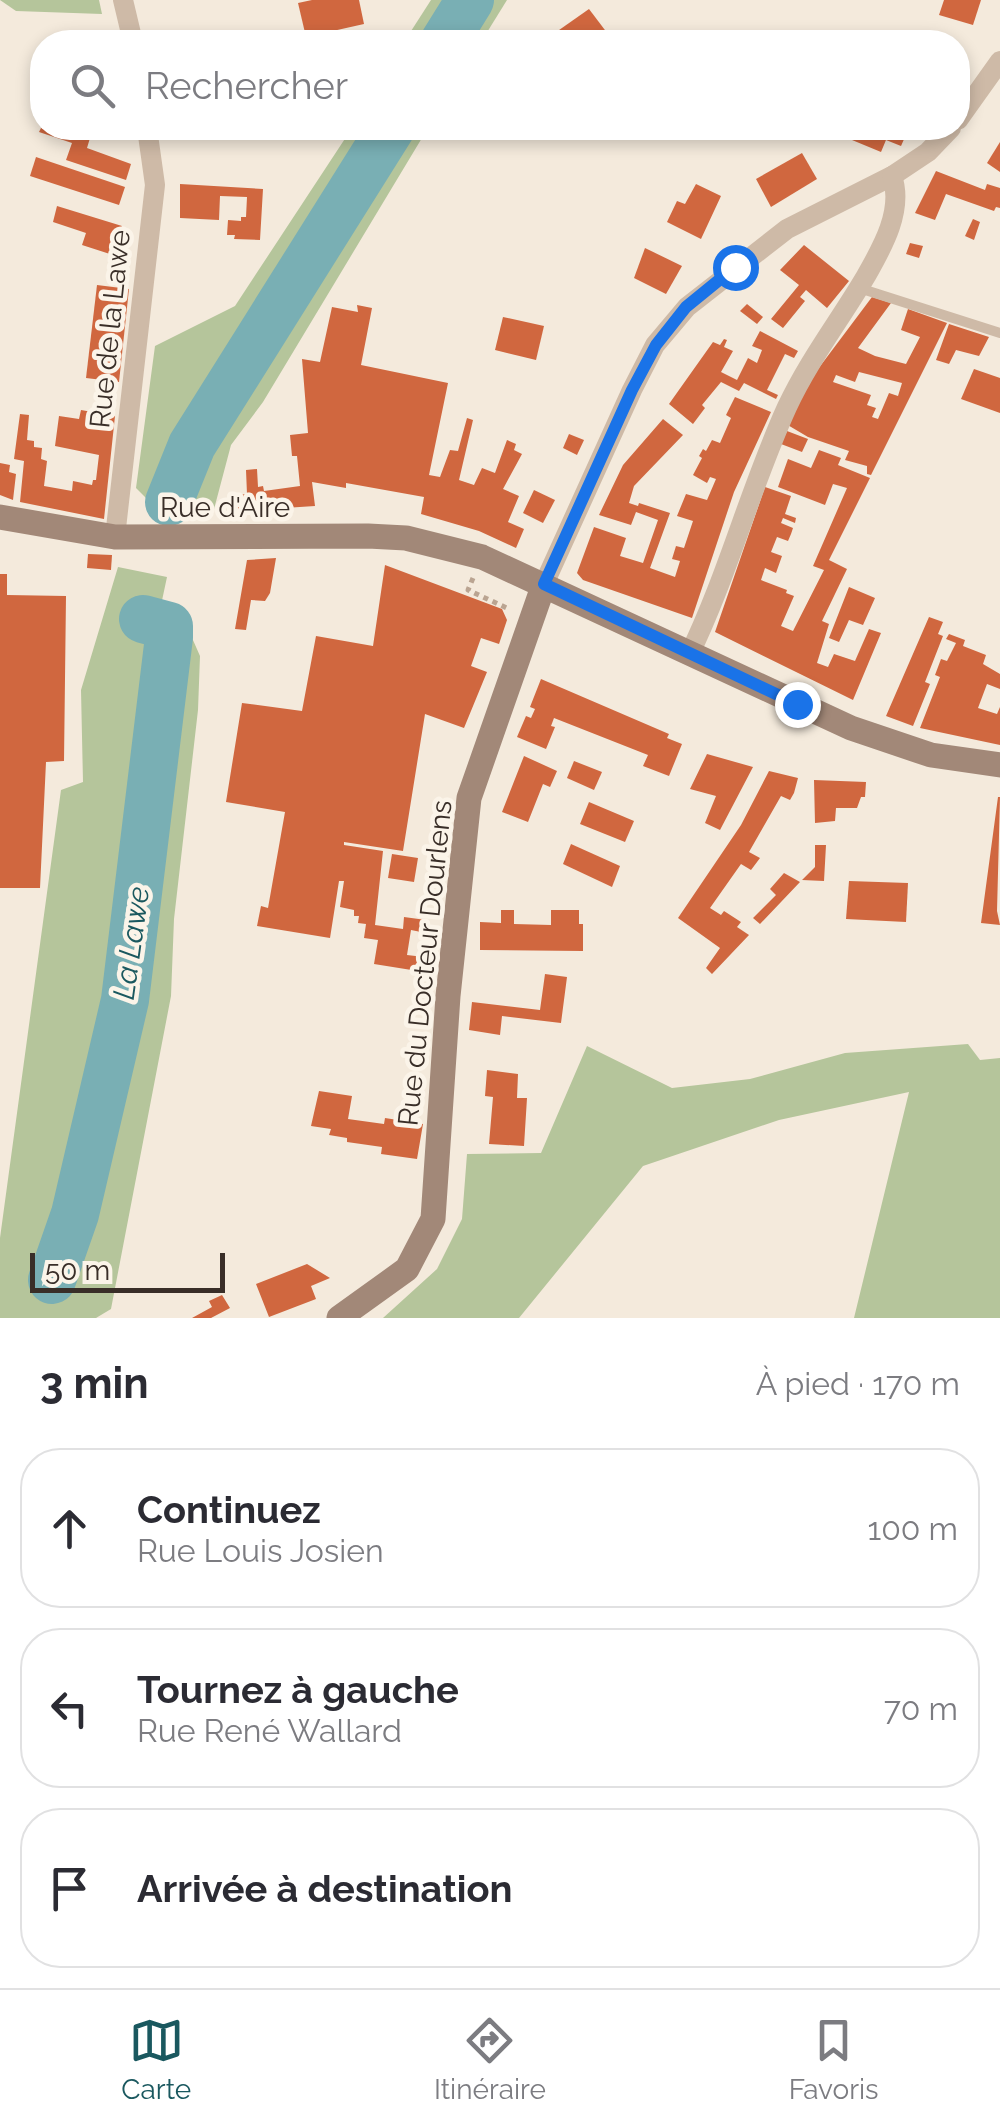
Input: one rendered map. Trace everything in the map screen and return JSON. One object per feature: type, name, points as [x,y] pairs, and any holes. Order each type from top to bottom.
[{"type":"main road","name":"Rue d'Aire","points":[[0,518],[115,538],[368,536],[406,538],[450,547],[544,584],[690,655],[893,744],[1000,765]]},
{"type":"main road","name":"Rue du Docteur Dourlens","points":[[338,1318],[407,1269],[433,1220],[448,996],[470,798],[544,584]]},
{"type":"street","points":[[124,0],[130,30]]},
{"type":"street","points":[[970,103],[1000,61]]},
{"type":"street","name":"Rue de la Lawe","points":[[115,538],[155,185],[149,140]]},
{"type":"street","points":[[544,584],[632,390],[656,345],[686,307],[787,230],[892,176],[939,140]]},
{"type":"street","points":[[690,655],[788,405],[820,343],[881,250],[891,225],[895,186],[892,176]]},
{"type":"lane","points":[[859,288],[1000,333]]},
{"type":"path","points":[[482,558],[468,590],[506,606],[526,632]]},
{"type":"green space","points":[[0,0],[99,0],[102,14],[16,11]]},
{"type":"green space","points":[[431,0],[507,0],[488,30],[412,30]]},
{"type":"green space","points":[[344,140],[421,140],[263,402],[231,445],[213,513],[157,509],[136,488],[155,346],[235,306]]},
{"type":"green space","points":[[118,567],[167,577],[157,624],[189,631],[200,656],[198,710],[174,919],[171,996],[111,1309],[96,1318],[0,1318],[0,1238],[61,790],[83,782],[81,690]]},
{"type":"green space","points":[[968,1044],[980,1060],[1000,1058],[1000,1318],[854,1318],[909,1092],[779,1120],[643,1166],[519,1318],[383,1318],[437,1269],[462,1219],[467,1154],[541,1153],[587,1046],[672,1088],[750,1079],[845,1053]]},
{"type":"building","points":[[359,0],[364,24],[337,30],[304,30],[298,3]]},
{"type":"building","points":[[944,0],[981,0],[973,25],[939,15]]},
{"type":"building","points":[[589,9],[605,30],[559,30]]},
{"type":"building","points":[[63,140],[89,140],[87,148],[131,164],[126,180],[66,160],[72,143]]},
{"type":"building","points":[[852,140],[886,140],[881,152]]},
{"type":"building","points":[[1000,142],[1000,172],[987,163]]},
{"type":"building","points":[[802,153],[817,179],[771,207],[756,179]]},
{"type":"building","points":[[36,157],[125,187],[119,205],[30,176]]},
{"type":"building","points":[[936,171],[985,190],[987,184],[1000,188],[1000,208],[994,211],[946,194],[935,220],[915,213]]},
{"type":"building","points":[[180,184],[263,189],[260,240],[227,235],[228,220],[241,221],[241,217],[246,217],[247,197],[220,196],[219,220],[180,218]]},
{"type":"building","points":[[696,184],[721,196],[701,239],[667,222],[677,201],[685,204]]},
{"type":"building","points":[[57,206],[122,226],[113,255],[82,245],[86,233],[53,222]]},
{"type":"building","points":[[973,219],[980,222],[974,240],[965,236]]},
{"type":"building","points":[[910,243],[923,246],[919,258],[906,254]]},
{"type":"building","points":[[804,245],[849,281],[827,308],[806,290],[800,297],[805,301],[783,328],[771,319],[799,285],[780,270]]},
{"type":"building","points":[[645,248],[682,266],[666,294],[634,278]]},
{"type":"building","points":[[97,285],[129,289],[119,382],[86,378]]},
{"type":"building","points":[[872,297],[891,303],[858,348],[875,356],[906,364],[920,337],[901,330],[908,309],[947,323],[871,475],[867,474],[867,466],[845,460],[849,451],[808,437],[786,424],[818,369]],"holes":[[[859,372],[902,383],[898,396],[889,393],[878,419],[872,417],[876,408],[867,405],[871,395],[833,382],[836,375],[855,382]]]},
{"type":"building","points":[[747,304],[763,317],[757,324],[740,311]]},
{"type":"building","points":[[357,305],[372,308],[361,365],[448,383],[429,475],[440,477],[450,450],[458,451],[467,418],[473,420],[459,480],[474,485],[482,468],[495,473],[507,440],[516,444],[514,450],[522,454],[503,489],[519,496],[508,522],[524,529],[516,548],[479,531],[421,514],[424,497],[346,483],[346,488],[312,482],[315,506],[238,511],[237,495],[247,494],[246,470],[257,469],[258,487],[263,486],[264,491],[300,486],[290,435],[308,433],[302,359],[320,362],[332,307],[358,312]]},
{"type":"building","points":[[503,317],[544,326],[536,360],[495,350]]},
{"type":"building","points":[[949,324],[989,337],[979,356],[956,350],[949,364],[936,360]]},
{"type":"building","points":[[760,331],[798,351],[794,358],[785,354],[767,390],[778,395],[776,399],[744,383],[739,391],[721,382],[702,405],[705,408],[693,424],[669,404],[713,342],[720,345],[727,340],[724,347],[733,351],[721,372],[737,380],[748,358],[757,363],[762,350],[752,346]]},
{"type":"building","points":[[974,369],[1000,378],[1000,413],[961,399]]},
{"type":"building","points":[[735,397],[771,412],[734,492],[692,618],[583,580],[577,573],[594,527],[626,538],[620,556],[643,563],[658,520],[636,512],[631,525],[599,515],[623,465],[663,419],[683,435],[634,486],[629,503],[670,513],[650,568],[675,577],[680,561],[672,559],[676,546],[684,548],[693,521],[677,516],[686,494],[707,500],[716,479],[710,477],[707,483],[693,475],[703,449],[706,451],[712,440],[720,443]]},
{"type":"building","points":[[81,410],[115,416],[104,519],[20,502],[24,461],[14,459],[20,414],[29,415],[27,440],[42,448],[41,459],[47,461],[44,486],[72,491],[73,481],[92,485],[96,480],[99,455],[55,446],[59,416],[79,419]]},
{"type":"building","points":[[787,431],[808,439],[802,452],[781,444]]},
{"type":"building","points":[[569,434],[584,440],[577,455],[563,448]]},
{"type":"building","points":[[819,450],[841,458],[838,465],[870,478],[829,560],[847,569],[822,621],[829,624],[817,663],[828,667],[834,654],[855,661],[869,629],[881,633],[853,700],[715,632],[765,487],[791,496],[785,514],[796,518],[795,523],[783,518],[781,523],[793,528],[791,534],[788,541],[777,537],[771,552],[782,556],[776,573],[765,568],[761,580],[794,596],[781,626],[793,631],[824,570],[813,566],[847,488],[833,484],[825,505],[778,487],[788,459],[811,468]]},
{"type":"building","points":[[0,463],[10,465],[9,472],[16,474],[13,500],[0,495]]},
{"type":"building","points":[[534,490],[555,500],[543,523],[523,513]]},
{"type":"building","points":[[88,554],[112,555],[111,570],[87,568]]},
{"type":"building","points":[[276,558],[270,593],[265,601],[251,600],[246,630],[235,629],[247,560]]},
{"type":"building","points":[[385,565],[502,609],[507,620],[499,644],[481,638],[471,666],[487,672],[464,728],[425,714],[403,851],[344,842],[383,851],[375,925],[403,929],[404,917],[426,920],[426,933],[411,930],[407,955],[424,957],[424,972],[374,964],[378,940],[364,938],[366,924],[358,923],[359,916],[354,916],[354,910],[340,907],[344,881],[339,881],[330,938],[257,926],[261,906],[268,908],[285,812],[226,802],[242,703],[302,711],[316,636],[373,646]]},
{"type":"building","points":[[0,574],[7,574],[7,595],[66,596],[64,761],[46,762],[40,888],[0,888]]},
{"type":"building","points":[[849,587],[875,598],[863,625],[849,620],[839,642],[829,638]]},
{"type":"building","points":[[929,617],[943,622],[938,634],[943,636],[913,726],[886,716]]},
{"type":"building","points":[[949,634],[965,640],[963,646],[986,655],[983,664],[1000,674],[1000,689],[987,684],[978,708],[997,714],[1000,707],[1000,745],[920,728],[940,677],[935,675],[941,659],[947,661],[956,643],[946,639]]},
{"type":"building","points":[[541,679],[669,734],[667,738],[682,744],[669,776],[643,766],[648,755],[554,718],[551,726],[555,727],[546,749],[517,737],[526,716],[531,718],[535,709],[530,707]]},
{"type":"building","points":[[707,754],[753,767],[720,830],[705,823],[716,796],[690,789]]},
{"type":"building","points":[[524,756],[557,771],[550,787],[543,784],[528,822],[502,812]]},
{"type":"building","points":[[574,761],[602,772],[594,790],[567,778]]},
{"type":"building","points":[[769,771],[798,778],[794,793],[790,800],[781,796],[749,852],[760,858],[751,870],[741,864],[710,908],[721,915],[724,911],[741,922],[737,927],[749,935],[712,974],[706,968],[720,948],[678,918],[741,825]]},
{"type":"building","points":[[814,780],[866,782],[865,797],[861,797],[857,808],[836,808],[835,821],[815,823]]},
{"type":"building","points":[[998,797],[997,911],[1000,925],[981,923]]},
{"type":"building","points":[[589,802],[634,821],[625,842],[580,824]]},
{"type":"building","points":[[571,844],[620,866],[612,887],[563,864]]},
{"type":"building","points":[[815,845],[826,845],[824,881],[802,880],[815,867]]},
{"type":"building","points":[[392,854],[418,858],[414,882],[388,878]]},
{"type":"building","points":[[784,873],[800,882],[760,924],[753,918],[776,895],[770,889]]},
{"type":"building","points":[[849,881],[908,883],[906,922],[846,919]]},
{"type":"building","points":[[501,910],[514,910],[514,924],[551,925],[551,910],[579,910],[583,951],[480,950],[480,922],[501,923]]},
{"type":"building","points":[[545,974],[567,977],[561,1023],[502,1016],[500,1035],[469,1030],[472,1002],[540,1010]]},
{"type":"building","points":[[487,1070],[518,1074],[517,1098],[527,1098],[524,1146],[489,1144],[493,1097],[485,1096]]},
{"type":"building","points":[[319,1091],[352,1096],[348,1119],[384,1124],[385,1118],[423,1124],[417,1159],[381,1154],[382,1147],[347,1142],[347,1138],[329,1135],[331,1129],[311,1126]]},
{"type":"building","points":[[307,1264],[330,1278],[311,1286],[316,1299],[269,1317],[256,1284]]},
{"type":"building","points":[[222,1295],[230,1308],[211,1318],[192,1318],[212,1307],[209,1301]]},
{"type":"waterway","name":"La Lawe","points":[[451,30],[470,0]]},
{"type":"waterway","name":"La Lawe","points":[[169,502],[192,445],[383,140]]},
{"type":"waterway","name":"La Lawe","points":[[52,1280],[75,1214],[125,1000],[169,637],[169,626],[143,619]]},
{"type":"route","points":[[735,267],[686,307],[656,345],[544,584],[797,704]]}]
